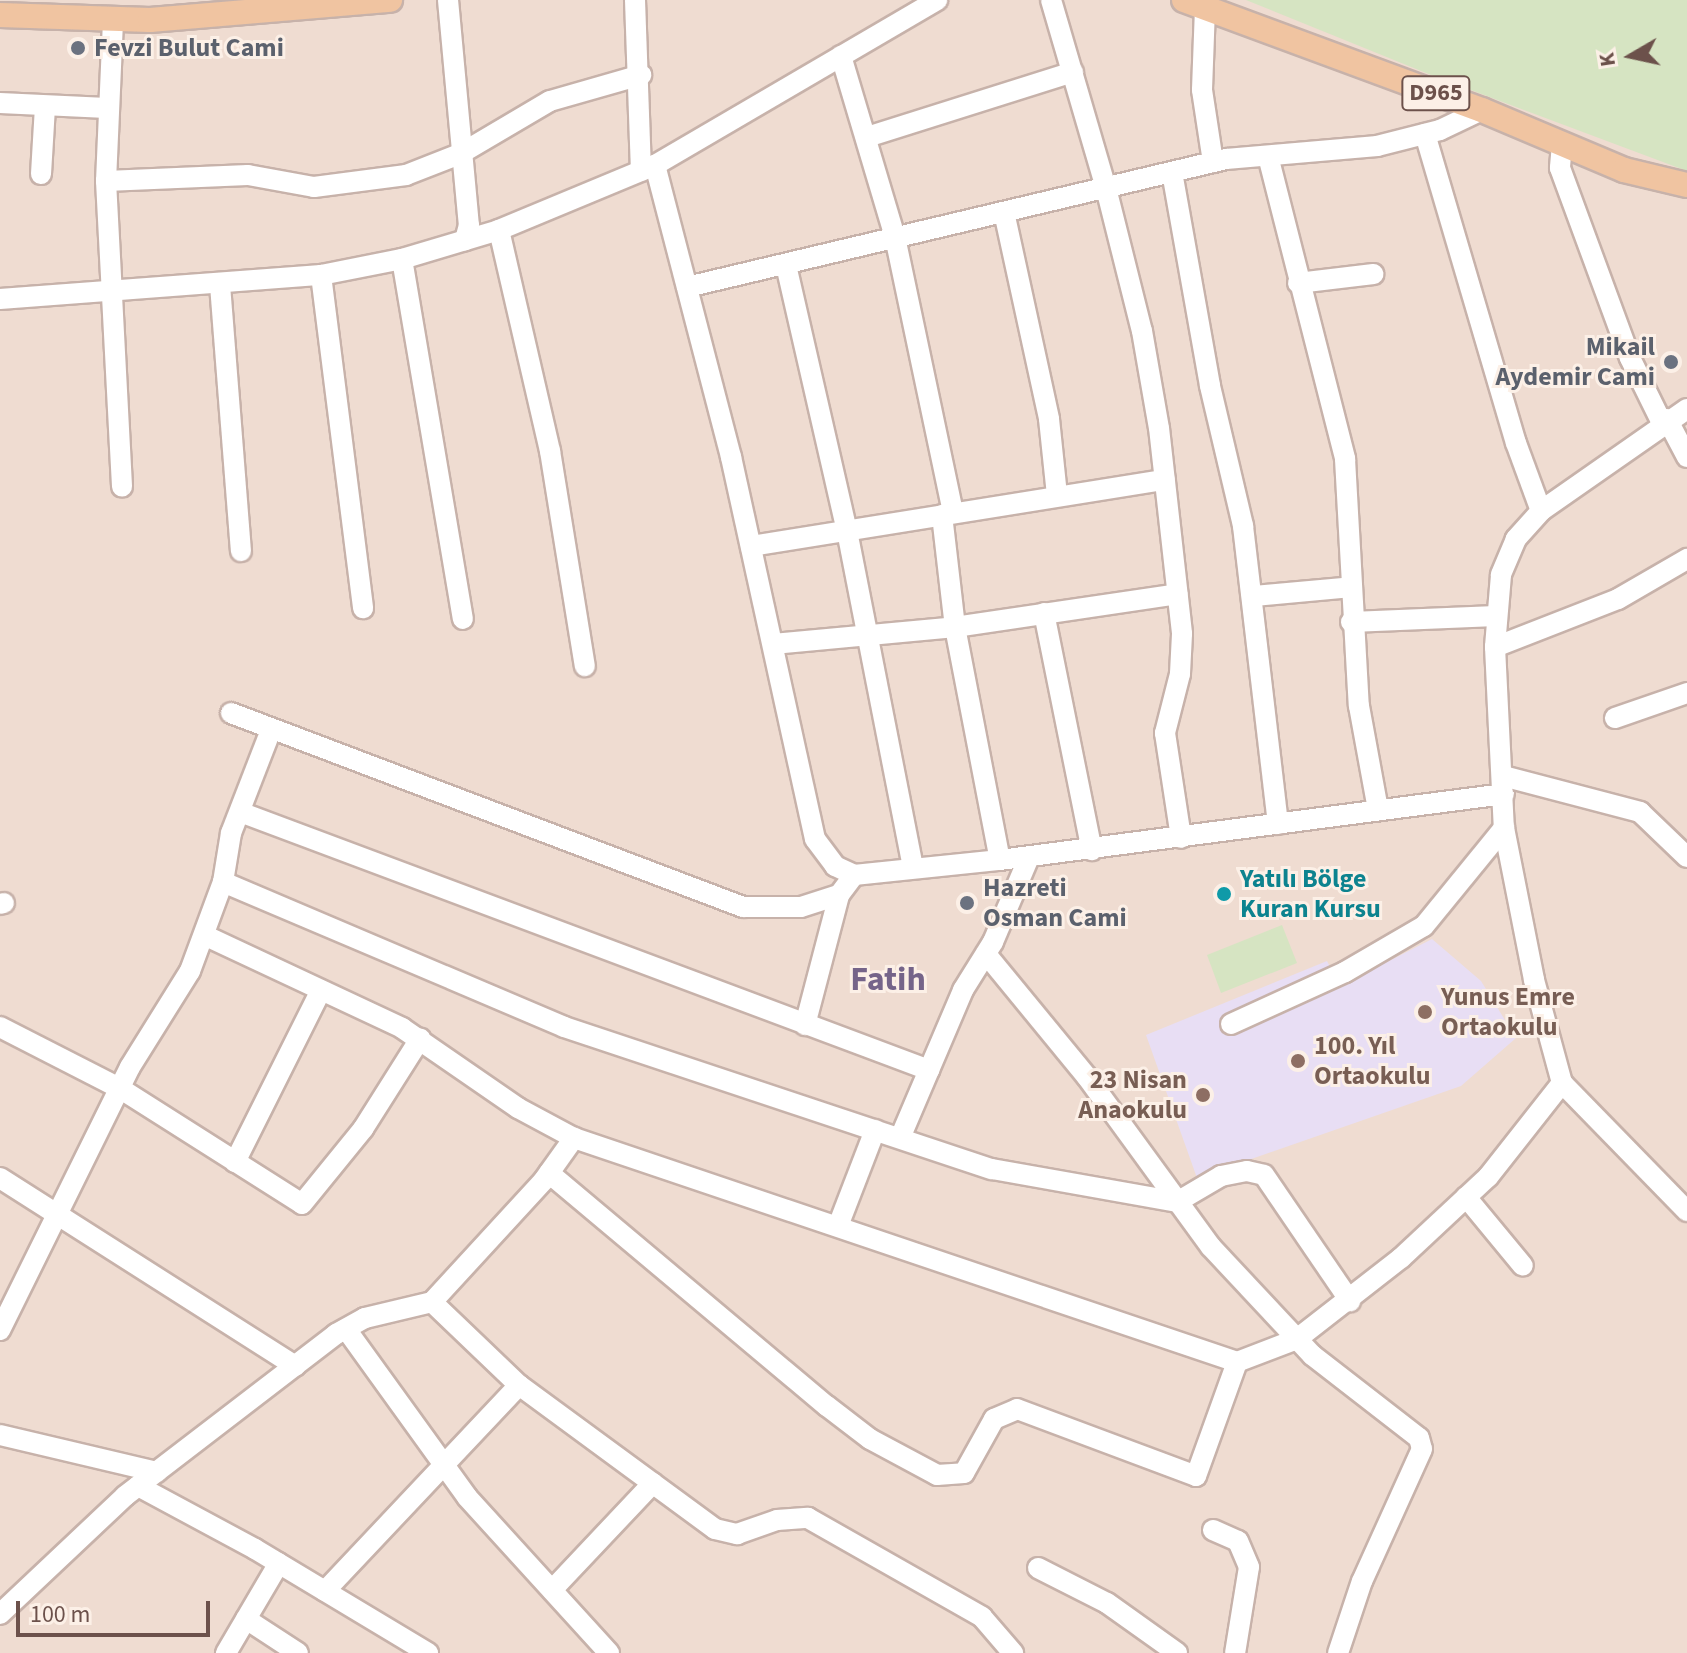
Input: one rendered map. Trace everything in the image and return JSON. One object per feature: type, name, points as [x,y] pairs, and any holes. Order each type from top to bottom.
[{"type":"main road","points":[[0,15],[38,9],[113,21],[151,10],[390,0]]},
{"type":"main road","name":"D965","points":[[1194,4],[1482,110],[1624,170],[1687,185]]},
{"type":"street","points":[[448,0],[469,225],[465,240]]},
{"type":"street","points":[[635,0],[648,168],[687,287],[751,546],[815,839],[835,866],[854,875],[1092,850],[1378,810],[1504,785],[1640,812],[1687,857]]},
{"type":"street","points":[[0,299],[220,285],[321,275],[402,259],[499,230],[648,168],[937,0]]},
{"type":"street","points":[[1051,0],[1106,188],[1142,331],[1165,480],[1178,594],[1180,674],[1165,733],[1181,838]]},
{"type":"street","points":[[1194,4],[1213,162]]},
{"type":"street","points":[[113,21],[107,108],[108,290],[122,487]]},
{"type":"street","points":[[841,56],[895,237],[947,514],[955,627],[1000,860]]},
{"type":"street","points":[[867,137],[1073,72]]},
{"type":"street","points":[[106,181],[248,175],[314,187],[406,175],[460,154],[550,101],[641,75]]},
{"type":"street","points":[[0,103],[107,108]]},
{"type":"street","points":[[41,174],[45,107]]},
{"type":"street","points":[[687,287],[1213,162],[1335,154],[1425,134],[1482,110]]},
{"type":"street","points":[[1425,134],[1524,468],[1541,511]]},
{"type":"street","points":[[1562,144],[1560,168],[1630,358],[1687,457]]},
{"type":"street","points":[[1268,156],[1345,459],[1351,622],[1359,706],[1378,810]]},
{"type":"street","points":[[1172,172],[1254,596],[1278,824]]},
{"type":"street","points":[[1004,212],[1049,419],[1057,495]]},
{"type":"street","points":[[499,230],[550,451],[585,666]]},
{"type":"street","points":[[402,259],[463,619]]},
{"type":"street","points":[[786,265],[847,531],[913,868]]},
{"type":"street","points":[[1298,283],[1373,274]]},
{"type":"street","points":[[321,275],[363,608]]},
{"type":"street","points":[[220,285],[241,551]]},
{"type":"street","points":[[1687,409],[1664,421],[1541,511],[1516,539],[1501,575],[1495,647],[1504,828],[1534,980],[1562,1083],[1687,1211]]},
{"type":"street","points":[[751,546],[1165,480]]},
{"type":"street","points":[[1495,647],[1618,599],[1687,559]]},
{"type":"street","points":[[1254,596],[1352,587]]},
{"type":"street","points":[[773,644],[955,627],[1178,594]]},
{"type":"street","points":[[1044,613],[1092,850]]},
{"type":"street","points":[[1351,622],[1496,616]]},
{"type":"street","points":[[1615,718],[1687,693]]},
{"type":"street","points":[[231,713],[743,907],[801,907],[839,895]]},
{"type":"street","points":[[0,1330],[6,1301],[206,936],[240,812],[271,730]]},
{"type":"street","points":[[240,812],[929,1070]]},
{"type":"street","points":[[1231,1024],[1345,972],[1424,926],[1504,828]]},
{"type":"street","points":[[900,1138],[963,990],[986,954],[1029,857]]},
{"type":"street","points":[[805,1025],[839,895],[854,875]]},
{"type":"street","points":[[223,882],[564,1027],[992,1169],[1177,1202],[1221,1176],[1247,1171],[1264,1175],[1350,1301]]},
{"type":"street","points":[[206,936],[420,1039],[518,1108],[574,1138],[1237,1362],[1297,1339],[1350,1301],[1466,1197],[1562,1083]]},
{"type":"street","points":[[986,954],[1087,1077],[1211,1247],[1342,1382],[1419,1438],[1422,1449],[1362,1581],[1338,1653]]},
{"type":"street","points":[[235,1162],[321,990]]},
{"type":"street","points":[[0,1027],[121,1089],[302,1204],[363,1129],[420,1039]]},
{"type":"street","points":[[838,1226],[875,1130]]},
{"type":"street","points":[[5,1605],[138,1486],[346,1329],[365,1318],[432,1302],[549,1173],[574,1138]]},
{"type":"street","points":[[549,1173],[827,1406],[870,1439],[937,1475],[964,1473],[994,1419],[1017,1409],[1196,1476],[1237,1362]]},
{"type":"street","points":[[0,1178],[295,1366]]},
{"type":"street","points":[[1466,1197],[1523,1266]]},
{"type":"street","points":[[432,1302],[519,1385],[726,1532],[808,1518],[982,1617],[1013,1653]]},
{"type":"street","points":[[346,1329],[441,1465],[609,1653]]},
{"type":"street","points":[[325,1591],[519,1385]]},
{"type":"street","points":[[0,1435],[157,1472]]},
{"type":"street","points":[[552,1590],[653,1483]]},
{"type":"street","points":[[138,1486],[279,1563],[428,1653]]},
{"type":"street","points":[[1213,1530],[1238,1541],[1249,1567],[1235,1653]]},
{"type":"street","points":[[226,1653],[279,1563]]},
{"type":"street","points":[[1038,1568],[1107,1603],[1177,1653]]},
{"type":"street","points":[[246,1619],[298,1653]]},
{"type":"shaded area","points":[[0,0],[1687,0],[1687,1653],[0,1653]]},
{"type":"shaded area","points":[[1432,939],[1481,981],[1516,1038],[1461,1086],[1197,1178],[1146,1035],[1327,961],[1340,986]]},
{"type":"green space","points":[[1246,0],[1687,0],[1687,171],[1431,75]]},
{"type":"green space","points":[[1282,925],[1297,963],[1221,993],[1207,955]]},
{"type":"place","name":"Fevzi Bulut Cami","points":[[78,48]]},
{"type":"place","name":"Mikail Aydemir Cami","points":[[1671,362]]},
{"type":"place","name":"Yatılı Bölge Kuran Kursu","points":[[1224,894]]},
{"type":"place","name":"Hazreti Osman Cami","points":[[967,903]]},
{"type":"place","name":"Yunus Emre Ortaokulu","points":[[1425,1012]]},
{"type":"place","name":"100. Yıl Ortaokulu","points":[[1298,1061]]},
{"type":"place","name":"23 Nisan Anaokulu","points":[[1203,1095]]},
{"type":"district","name":"Fatih","points":[[888,980]]}]
